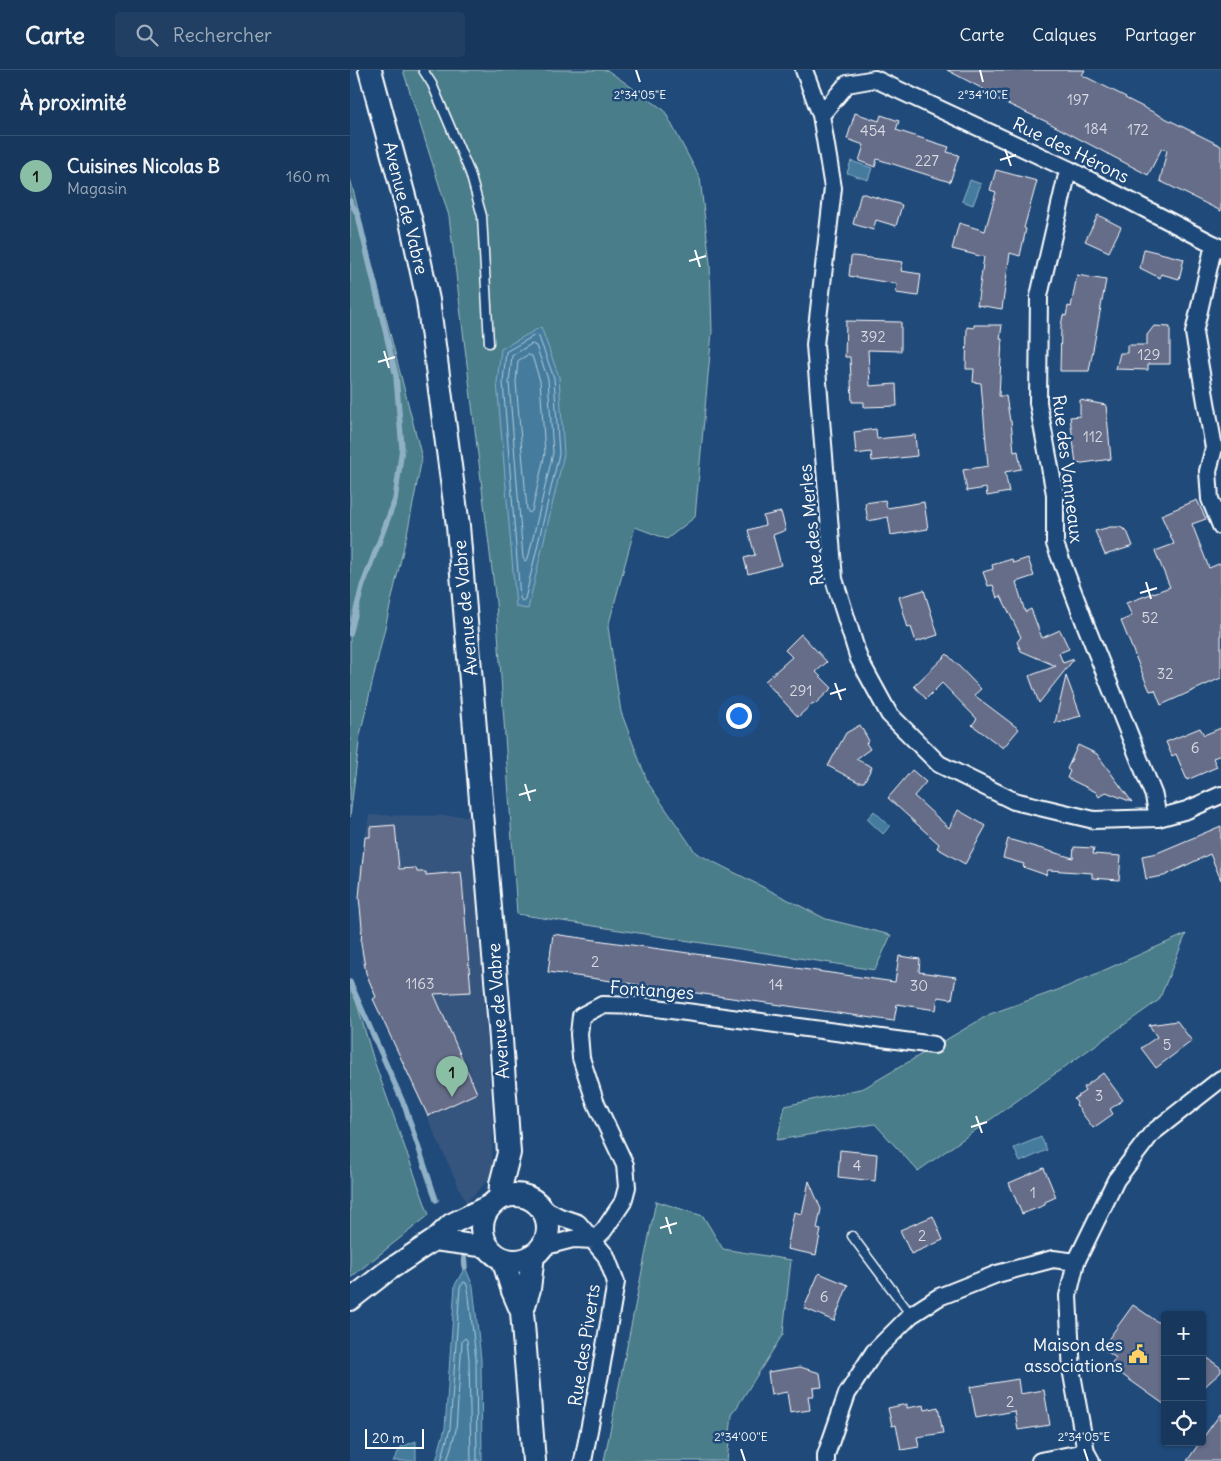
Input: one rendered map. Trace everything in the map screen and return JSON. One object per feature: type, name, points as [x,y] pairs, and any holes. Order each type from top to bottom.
[{"type":"main road","name":"Avenue de Vabre","points":[[370,70],[412,226],[428,300],[458,526],[508,1153],[496,1202]]},
{"type":"main road","name":"Avenue de Vabre","points":[[508,1153],[535,1202]]},
{"type":"main road","points":[[522,1312],[538,1251],[546,1237],[548,1226],[545,1216],[535,1202],[520,1196],[509,1196],[496,1202],[486,1212],[482,1230],[484,1239],[496,1253],[522,1312],[534,1461]]},
{"type":"main road","points":[[496,1253],[512,1261],[523,1260],[538,1251]]},
{"type":"street","points":[[804,70],[821,115]]},
{"type":"street","name":"Rue des Hérons","points":[[821,115],[847,84],[868,74],[1070,170],[1218,246]]},
{"type":"street","name":"Rue des Merles","points":[[821,115],[833,188],[815,345],[834,579],[859,659],[888,714],[938,764],[1014,800],[1085,818],[1094,820],[1158,818],[1187,810],[1221,795]]},
{"type":"street","name":"Rue des Vanneaux","points":[[1070,170],[1066,179],[1040,296],[1038,403],[1054,494],[1055,544],[1154,796],[1158,818]]},
{"type":"street","points":[[1218,246],[1194,333],[1214,448],[1208,471],[1210,499],[1221,526]]},
{"type":"street","name":"Fontanges","points":[[594,1240],[604,1230],[623,1202],[627,1187],[625,1165],[595,1101],[581,1058],[579,1034],[581,1016],[602,1005],[641,1006],[934,1045]]},
{"type":"street","points":[[1040,1461],[1088,1456],[1071,1364],[1068,1296],[1076,1262],[1116,1180],[1152,1133],[1221,1079]]},
{"type":"street","points":[[350,1300],[386,1272],[434,1240],[451,1224],[496,1202]]},
{"type":"street","name":"Rue des Piverts","points":[[535,1202],[560,1216],[578,1223],[606,1256],[616,1282],[602,1369],[583,1461]]},
{"type":"street","points":[[538,1251],[573,1239],[594,1240]]},
{"type":"street","points":[[434,1240],[496,1253]]},
{"type":"street","points":[[826,1461],[826,1455],[847,1394],[874,1352],[911,1315],[939,1297],[997,1274],[1053,1260],[1076,1262]]},
{"type":"lane","points":[[422,70],[432,84],[470,173],[482,216],[489,343]]},
{"type":"lane","points":[[852,1236],[911,1315]]},
{"type":"shaded area","points":[[369,815],[471,816],[493,1127],[492,1176],[466,1203],[390,1036],[361,961],[359,875]]},
{"type":"green space","points":[[403,70],[607,70],[664,110],[700,178],[710,263],[712,332],[695,517],[667,539],[635,527],[608,627],[621,712],[648,783],[696,853],[826,919],[891,935],[875,970],[517,914],[496,603],[449,216]]},
{"type":"green space","points":[[350,178],[422,458],[408,529],[360,735],[350,817]]},
{"type":"green space","points":[[1186,934],[1159,1000],[918,1171],[875,1124],[777,1140],[785,1106],[864,1088],[990,1014],[1066,987]]},
{"type":"green space","points":[[350,980],[374,1061],[429,1215],[350,1278]]},
{"type":"green space","points":[[656,1201],[703,1216],[723,1249],[791,1260],[783,1334],[732,1415],[727,1461],[604,1461]]},
{"type":"water","points":[[851,161],[872,168],[868,180],[847,173]]},
{"type":"water","points":[[970,180],[981,184],[973,205],[962,201]]},
{"type":"water","points":[[541,327],[559,377],[564,454],[528,609],[516,607],[497,382],[501,349]]},
{"type":"water","points":[[874,811],[890,826],[883,834],[867,819]]},
{"type":"water","points":[[1041,1137],[1047,1150],[1020,1162],[1014,1148]]},
{"type":"water","points":[[465,1267],[473,1286],[481,1359],[482,1461],[436,1461],[445,1428],[455,1285]]},
{"type":"water","points":[[416,1441],[416,1461],[393,1461],[401,1447]]},
{"type":"building","points":[[947,70],[1085,70],[1082,75],[1221,146],[1221,211],[1160,181],[1167,150],[1162,148],[1148,175],[1047,122],[986,94],[987,91]]},
{"type":"building","points":[[855,113],[879,121],[881,115],[899,121],[896,130],[949,147],[947,152],[959,155],[950,182],[877,159],[875,167],[859,161],[864,145],[847,139]]},
{"type":"building","points":[[996,170],[1037,181],[1024,228],[1026,229],[1020,256],[1010,253],[1002,309],[977,305],[984,257],[952,249],[959,223],[985,231],[996,192],[990,190]]},
{"type":"building","points":[[861,193],[902,205],[896,226],[876,220],[873,230],[853,224]]},
{"type":"building","points":[[1098,215],[1121,227],[1109,252],[1085,241]]},
{"type":"building","points":[[1144,249],[1184,259],[1179,279],[1161,274],[1160,278],[1140,268]]},
{"type":"building","points":[[851,257],[903,262],[901,271],[921,274],[918,296],[896,293],[897,284],[849,276]]},
{"type":"building","points":[[1077,275],[1106,280],[1089,371],[1060,371],[1061,326],[1063,315],[1066,316],[1068,306],[1071,307]]},
{"type":"building","points":[[846,321],[901,322],[901,351],[868,350],[870,386],[896,384],[897,406],[864,407],[864,402],[852,402],[850,357],[845,357]]},
{"type":"building","points":[[974,325],[1002,325],[999,396],[1006,396],[1014,452],[1018,451],[1021,469],[1005,472],[1009,492],[987,496],[986,488],[967,491],[963,470],[988,466],[981,383],[973,382],[974,369],[966,369],[967,327],[974,328]]},
{"type":"building","points":[[1154,326],[1170,327],[1170,364],[1148,364],[1148,370],[1116,369],[1120,353],[1127,353],[1127,345],[1147,345],[1147,335]]},
{"type":"building","points":[[1080,400],[1106,405],[1111,459],[1076,464],[1070,417],[1080,416]]},
{"type":"building","points":[[876,429],[877,439],[915,435],[917,456],[872,461],[871,452],[856,454],[854,432]]},
{"type":"building","points":[[885,500],[887,508],[924,502],[928,529],[891,535],[888,517],[868,521],[865,503]]},
{"type":"building","points":[[1197,500],[1206,519],[1192,524],[1209,568],[1221,563],[1221,678],[1161,705],[1155,690],[1150,691],[1121,621],[1132,616],[1126,603],[1170,587],[1155,551],[1174,544],[1161,515]]},
{"type":"building","points":[[781,512],[786,530],[773,535],[781,565],[748,574],[744,558],[755,555],[748,530],[765,525],[763,516]]},
{"type":"building","points":[[1110,527],[1120,527],[1127,531],[1133,546],[1105,555],[1095,531]]},
{"type":"building","points":[[1028,558],[1034,576],[1016,582],[1025,612],[1031,609],[1042,638],[1060,630],[1069,649],[1059,653],[1063,663],[1074,659],[1039,703],[1029,676],[1056,666],[1021,651],[1017,642],[1021,637],[1001,596],[997,598],[993,585],[988,586],[983,572],[993,569],[992,565],[1012,559],[1013,563]]},
{"type":"building","points":[[924,590],[938,635],[916,642],[911,627],[908,628],[899,597]]},
{"type":"building","points":[[801,634],[827,662],[816,672],[832,688],[798,717],[765,681],[792,657],[785,650]]},
{"type":"building","points":[[947,654],[981,689],[974,695],[1019,729],[1003,748],[972,725],[977,719],[942,683],[926,699],[914,686]]},
{"type":"building","points":[[1066,676],[1081,716],[1055,723]]},
{"type":"building","points":[[860,725],[869,741],[866,743],[870,749],[856,759],[872,767],[864,782],[858,782],[828,766],[846,733]]},
{"type":"building","points":[[1200,728],[1204,735],[1221,728],[1221,755],[1213,758],[1217,767],[1187,780],[1176,754],[1172,756],[1166,742]]},
{"type":"building","points":[[1078,745],[1097,754],[1132,802],[1106,792],[1099,797],[1096,792],[1067,778],[1070,771],[1067,769]]},
{"type":"building","points":[[912,770],[926,782],[914,796],[949,828],[958,810],[986,826],[965,864],[937,848],[939,844],[888,798]]},
{"type":"building","points":[[395,825],[399,869],[416,868],[417,872],[426,872],[426,875],[461,872],[462,880],[471,992],[434,994],[477,1093],[428,1116],[373,999],[376,997],[366,973],[361,943],[362,927],[359,897],[365,837],[370,837],[370,827]]},
{"type":"building","points":[[1221,826],[1221,880],[1210,854],[1164,876],[1146,879],[1142,856],[1157,853]]},
{"type":"building","points":[[1008,839],[1073,858],[1074,847],[1094,848],[1093,854],[1121,856],[1119,880],[1092,878],[1092,873],[1048,870],[1046,875],[1023,867],[1024,864],[1003,858]]},
{"type":"building","points":[[553,934],[895,982],[899,956],[920,959],[919,972],[956,977],[952,999],[938,997],[936,1010],[897,1004],[894,1021],[548,972]]},
{"type":"building","points":[[1177,1021],[1192,1041],[1156,1068],[1141,1048],[1157,1037],[1149,1025]]},
{"type":"building","points":[[1103,1073],[1123,1100],[1110,1109],[1113,1114],[1093,1128],[1076,1105],[1077,1103],[1074,1099],[1085,1091],[1083,1088]]},
{"type":"building","points":[[840,1150],[877,1154],[875,1181],[838,1177]]},
{"type":"building","points":[[1044,1168],[1056,1197],[1045,1202],[1045,1205],[1022,1214],[1009,1183]]},
{"type":"building","points":[[809,1181],[821,1209],[817,1229],[821,1230],[816,1255],[787,1249],[794,1212],[802,1214]]},
{"type":"building","points":[[933,1216],[943,1240],[911,1254],[900,1230]]},
{"type":"building","points":[[819,1273],[848,1285],[834,1321],[804,1308]]},
{"type":"building","name":"Maison des associations","points":[[1133,1305],[1161,1324],[1161,1402],[1110,1366],[1116,1358],[1102,1348]]},
{"type":"building","points":[[1206,1357],[1221,1368],[1221,1372],[1206,1385]]},
{"type":"building","points":[[800,1367],[820,1373],[822,1387],[813,1388],[814,1396],[808,1396],[810,1410],[790,1413],[787,1392],[771,1395],[768,1372]]},
{"type":"building","points":[[1018,1379],[1020,1394],[1044,1390],[1050,1425],[1018,1430],[1015,1411],[976,1418],[970,1387]]},
{"type":"building","points":[[907,1404],[907,1408],[924,1405],[925,1410],[938,1407],[943,1433],[917,1437],[919,1447],[901,1450],[896,1425],[892,1426],[888,1408]]},
{"type":"building","points":[[1221,1413],[1221,1461],[1187,1461],[1197,1446],[1206,1446],[1206,1434]]},
{"type":"waterway","points":[[350,201],[358,215],[396,376],[402,448],[395,500],[362,587],[350,634]]},
{"type":"waterway","points":[[350,982],[405,1107],[436,1200]]},
{"type":"waterway","points":[[464,1256],[465,1267]]},
{"type":"place","name":"Cuisines Nicolas B","points":[[452,1097]]},
{"type":"place","name":"Maison des associations","points":[[1138,1354]]}]
